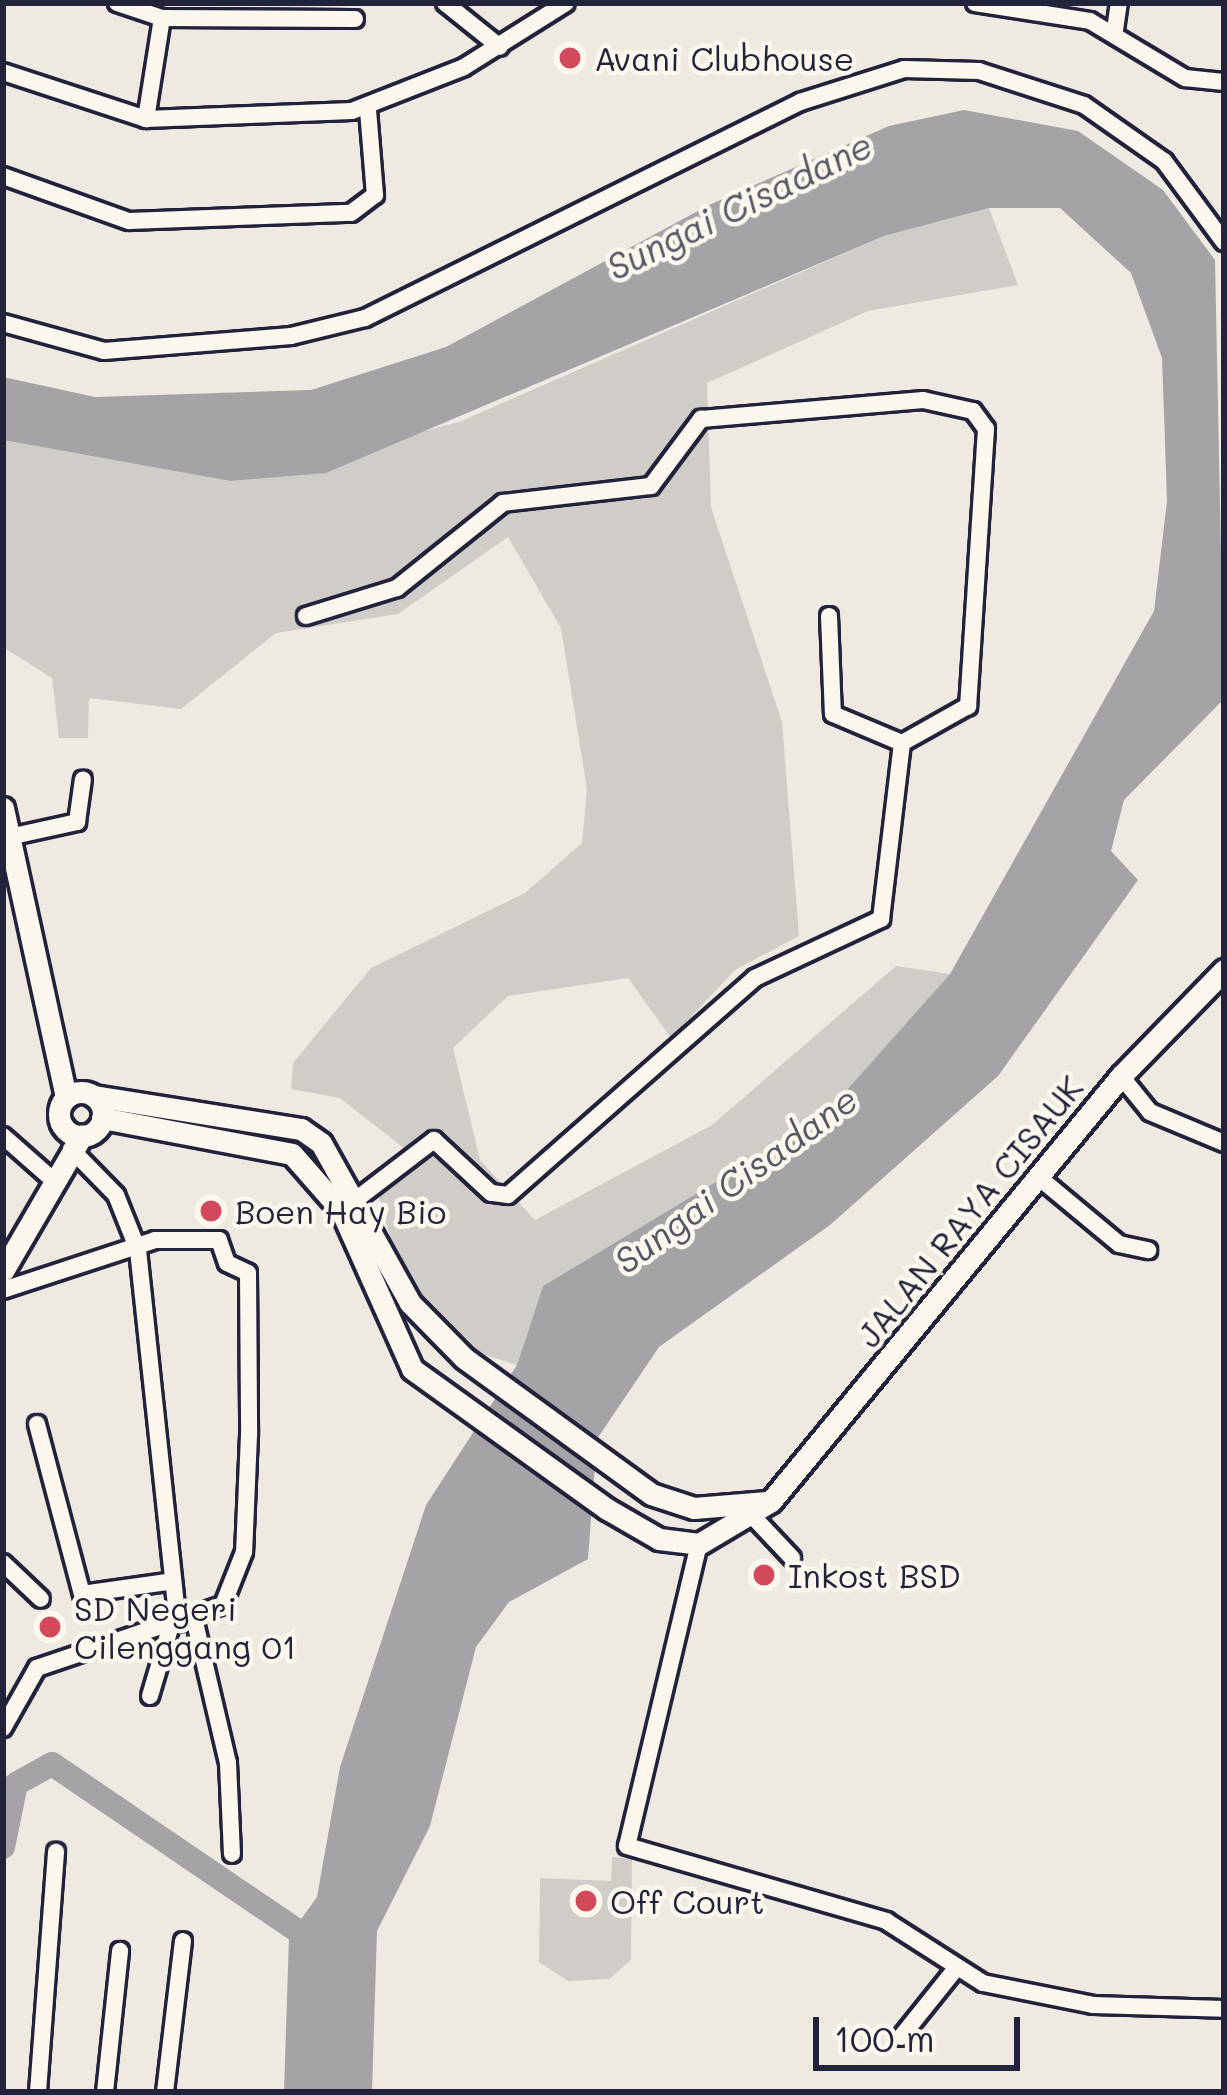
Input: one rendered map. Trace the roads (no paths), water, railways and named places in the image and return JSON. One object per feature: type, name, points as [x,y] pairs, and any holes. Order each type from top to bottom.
[{"type":"main road","points":[[3,808],[56,1042],[80,1095],[102,1118],[71,1142]]},
{"type":"main road","name":"JALAN RAYA CISAUK","points":[[102,1118],[262,1141],[292,1154],[349,1206],[396,1344],[451,1405],[659,1538],[699,1544],[771,1501],[1042,1180],[1121,1076],[1224,970]]},
{"type":"main road","name":"JALAN RAYA CISAUK","points":[[80,1095],[302,1129],[410,1304],[464,1358],[668,1502],[748,1511]]},
{"type":"main road","points":[[3,1271],[71,1142],[80,1095]]},
{"type":"street","points":[[117,3],[162,18],[355,19]]},
{"type":"street","points":[[446,3],[500,46]]},
{"type":"street","points":[[3,72],[146,119],[368,109],[500,46],[566,3]]},
{"type":"street","points":[[975,3],[1115,30],[1185,78],[1224,82]]},
{"type":"street","points":[[1115,30],[1119,3]]},
{"type":"street","points":[[146,119],[162,18]]},
{"type":"street","points":[[3,323],[104,351],[291,336],[365,318],[800,102],[904,69],[979,71],[1084,105],[1164,161],[1224,242]]},
{"type":"street","points":[[3,176],[129,221],[351,213],[375,195],[368,109]]},
{"type":"street","points":[[306,616],[397,588],[503,503],[651,486],[701,419],[953,403],[986,429],[968,706],[902,743]]},
{"type":"street","points":[[829,616],[833,714],[902,743]]},
{"type":"street","points":[[349,1206],[434,1140],[491,1193],[508,1195],[755,978],[881,919],[902,743]]},
{"type":"street","points":[[9,837],[77,822],[83,779]]},
{"type":"street","points":[[1121,1076],[1162,1120],[1224,1143]]},
{"type":"street","points":[[3,1136],[50,1178]]},
{"type":"street","points":[[71,1142],[116,1195],[138,1250],[167,1582],[224,1742],[232,1854]]},
{"type":"street","points":[[1042,1180],[1120,1244],[1148,1250]]},
{"type":"street","points":[[3,1289],[138,1250],[218,1240],[227,1262],[248,1273],[244,1552],[234,1592],[181,1622],[37,1668],[3,1729]]},
{"type":"street","points":[[37,1424],[82,1594],[167,1582]]},
{"type":"street","points":[[748,1511],[792,1558]]},
{"type":"street","points":[[699,1544],[627,1846],[886,1921],[952,1972],[1058,2001],[1224,2009]]},
{"type":"street","points":[[3,1563],[41,1598]]},
{"type":"street","points":[[150,1696],[181,1622]]},
{"type":"street","points":[[38,2092],[56,1852]]},
{"type":"street","points":[[165,2092],[183,1941]]},
{"type":"street","points":[[105,2092],[121,1952]]},
{"type":"street","points":[[901,2037],[935,2008],[952,1972]]},
{"type":"water","name":"Sungai Cisadane","points":[[964,110],[1078,131],[1163,190],[1215,260],[1224,699],[1124,800],[1111,851],[1138,880],[998,1076],[830,1225],[659,1347],[597,1439],[588,1559],[509,1602],[476,1647],[430,1826],[377,1931],[372,2092],[284,2092],[289,1936],[317,1897],[340,1767],[426,1505],[517,1365],[543,1286],[822,1118],[950,974],[1154,611],[1167,501],[1162,358],[1131,273],[1060,208],[989,208],[884,236],[326,473],[230,481],[3,440],[3,377],[95,397],[311,390],[446,347],[709,205],[889,126]]},
{"type":"waterway","points":[[3,1847],[16,1784],[52,1764],[320,1946]]},
{"type":"place","name":"Avani Clubhouse","points":[[570,58]]},
{"type":"place","name":"Boen Hay Bio","points":[[211,1211]]},
{"type":"place","name":"Inkost BSD","points":[[764,1575]]},
{"type":"place","name":"SD Negeri Cilenggang 01","points":[[50,1627]]},
{"type":"place","name":"Off Court","points":[[586,1901]]}]
